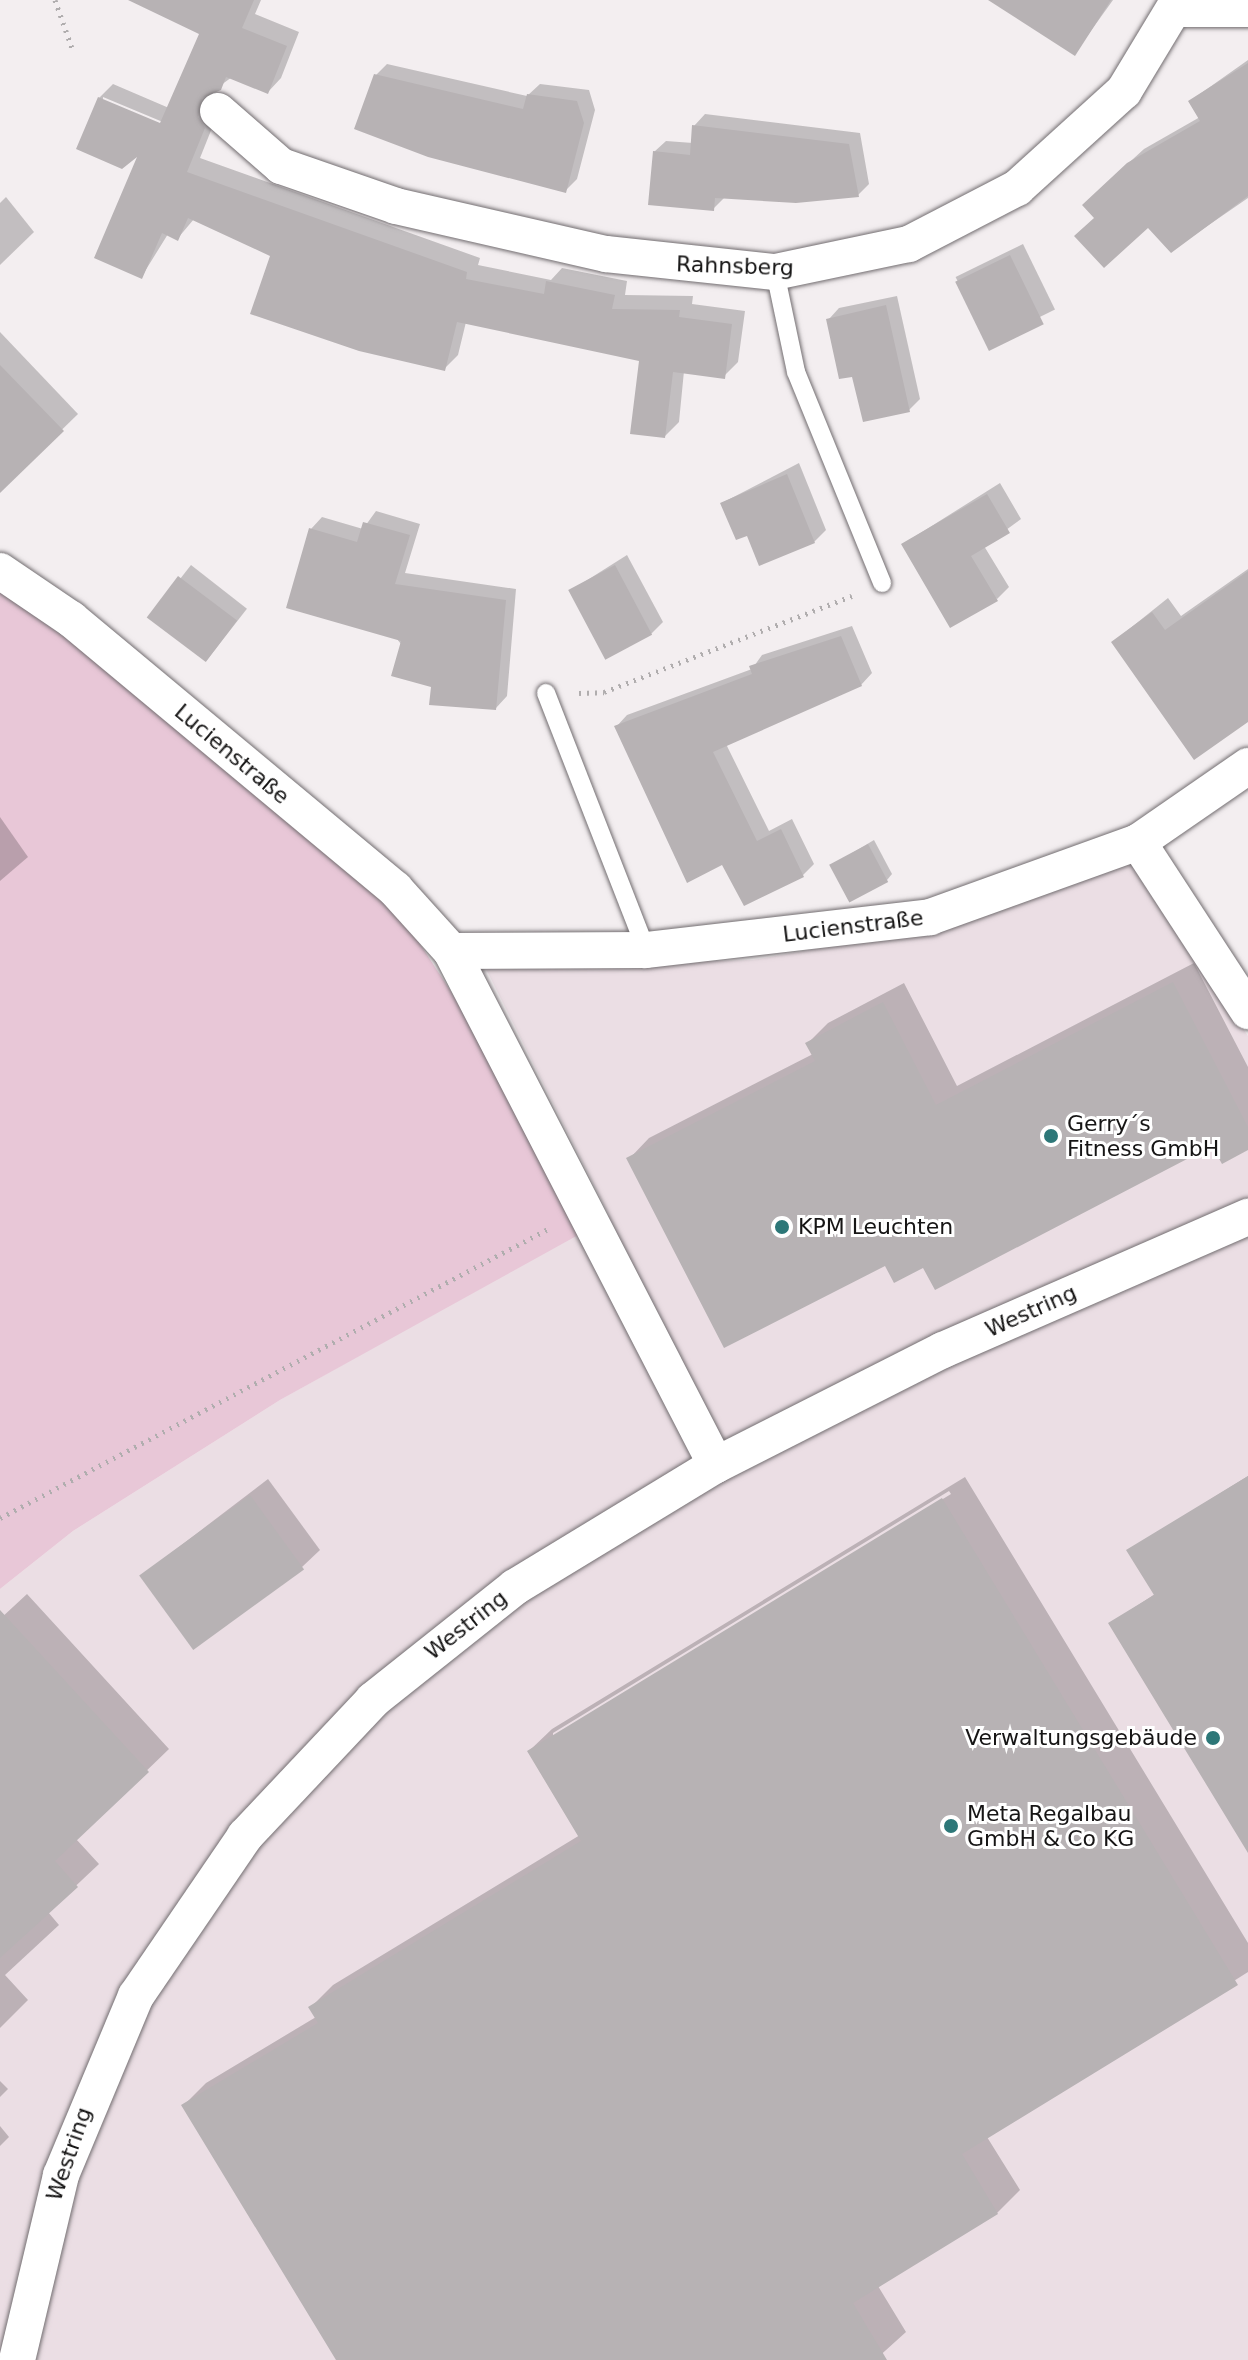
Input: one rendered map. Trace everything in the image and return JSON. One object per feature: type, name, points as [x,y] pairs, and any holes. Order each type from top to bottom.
[{"type":"street","points":[[1177,5],[1248,9]]},
{"type":"street","name":"Rahnsberg","points":[[218,111],[281,166],[396,206],[606,254],[775,272],[867,257],[982,211],[1094,123],[1147,61],[1177,5]]},
{"type":"street","name":"Lucienstraße","points":[[0,571],[71,619],[395,889],[451,951],[581,1212],[716,1465]]},
{"type":"street","name":"Lucienstraße","points":[[451,951],[646,950],[930,917],[1138,842],[1248,766]]},
{"type":"street","points":[[1138,842],[1248,1011]]},
{"type":"street","name":"Westring","points":[[17,2360],[41,2236],[84,2107],[136,1996],[245,1836],[328,1743],[409,1669],[568,1551],[716,1465],[957,1344],[1248,1217]]},
{"type":"lane","points":[[775,272],[796,372],[882,583]]},
{"type":"lane","points":[[546,693],[646,950]]},
{"type":"path","points":[[55,0],[72,48]]},
{"type":"path","points":[[569,693],[604,692],[882,583]]},
{"type":"path","points":[[0,1518],[581,1212]]},
{"type":"shaded area","points":[[0,591],[152,700],[392,901],[461,1007],[580,1234],[280,1400],[73,1531],[0,1589]]},
{"type":"shaded area","points":[[1131,862],[1248,1036],[1248,2360],[0,2360],[0,1589],[73,1531],[280,1400],[609,1215],[485,967],[753,960],[936,927]]},
{"type":"building","points":[[128,0],[254,0],[242,28],[287,46],[268,94],[226,77],[221,90],[202,98],[198,117],[205,128],[187,172],[467,272],[466,279],[544,294],[546,281],[615,295],[612,309],[680,310],[679,317],[732,324],[725,379],[673,372],[665,438],[630,434],[639,361],[457,322],[445,371],[359,351],[250,314],[270,256],[188,218],[178,241],[162,233],[142,279],[94,258],[137,157],[122,169],[76,149],[98,97],[160,123],[199,34]]},
{"type":"building","points":[[988,0],[1111,0],[1075,56]]},
{"type":"building","points":[[1248,63],[1248,196],[1171,253],[1148,228],[1104,268],[1074,236],[1094,218],[1082,205],[1127,163],[1200,121],[1188,101]]},
{"type":"building","points":[[374,74],[523,109],[527,94],[577,101],[584,123],[566,193],[428,157],[354,129]]},
{"type":"building","points":[[692,125],[849,144],[859,197],[796,203],[715,198],[714,211],[648,205],[653,151],[690,155]]},
{"type":"building","points":[[1010,255],[1044,324],[989,351],[955,282]]},
{"type":"building","points":[[886,305],[910,412],[863,422],[852,377],[839,379],[826,319]]},
{"type":"building","points":[[0,365],[64,431],[0,493]]},
{"type":"building","points":[[787,474],[815,543],[759,566],[747,536],[736,540],[720,503]]},
{"type":"building","points":[[987,494],[1010,533],[971,556],[998,601],[950,628],[901,544]]},
{"type":"building","points":[[363,522],[410,535],[395,584],[506,600],[496,710],[429,705],[431,687],[391,676],[401,641],[286,608],[309,528],[357,542]]},
{"type":"building","points":[[615,565],[652,635],[605,660],[568,590]]},
{"type":"building","points":[[1248,571],[1248,722],[1194,760],[1111,642],[1152,612],[1165,630]]},
{"type":"building","points":[[178,576],[237,621],[206,662],[147,618]]},
{"type":"building","points":[[841,636],[862,686],[713,752],[757,841],[781,829],[804,877],[744,906],[722,865],[687,883],[614,726],[752,674],[749,666]]},
{"type":"building","points":[[868,844],[888,882],[849,903],[829,865]]},
{"type":"building","points":[[1173,982],[1248,1127],[1248,1150],[1222,1164],[1212,1146],[935,1290],[923,1268],[894,1283],[885,1266],[724,1348],[626,1158],[815,1061],[805,1043],[883,1002],[936,1105]]},
{"type":"building","name":"Verwaltungsgebäude","points":[[1248,1476],[1248,1853],[1108,1623],[1154,1595],[1126,1550]]},
{"type":"building","points":[[250,1495],[304,1569],[193,1650],[139,1576]]},
{"type":"building","points":[[942,1498],[1238,1985],[962,2154],[998,2214],[853,2303],[887,2360],[336,2360],[181,2105],[318,2023],[308,2007],[581,1841],[527,1751]]},
{"type":"building","points":[[0,1610],[149,1772],[55,1861],[78,1887],[0,1958]]},
{"type":"place","name":"Gerry´s Fitness GmbH","points":[[1051,1136]]},
{"type":"place","name":"KPM Leuchten","points":[[782,1227]]},
{"type":"place","name":"Verwaltungsgebäude","points":[[1213,1738]]},
{"type":"place","name":"Meta Regalbau GmbH & Co KG","points":[[951,1826]]}]
